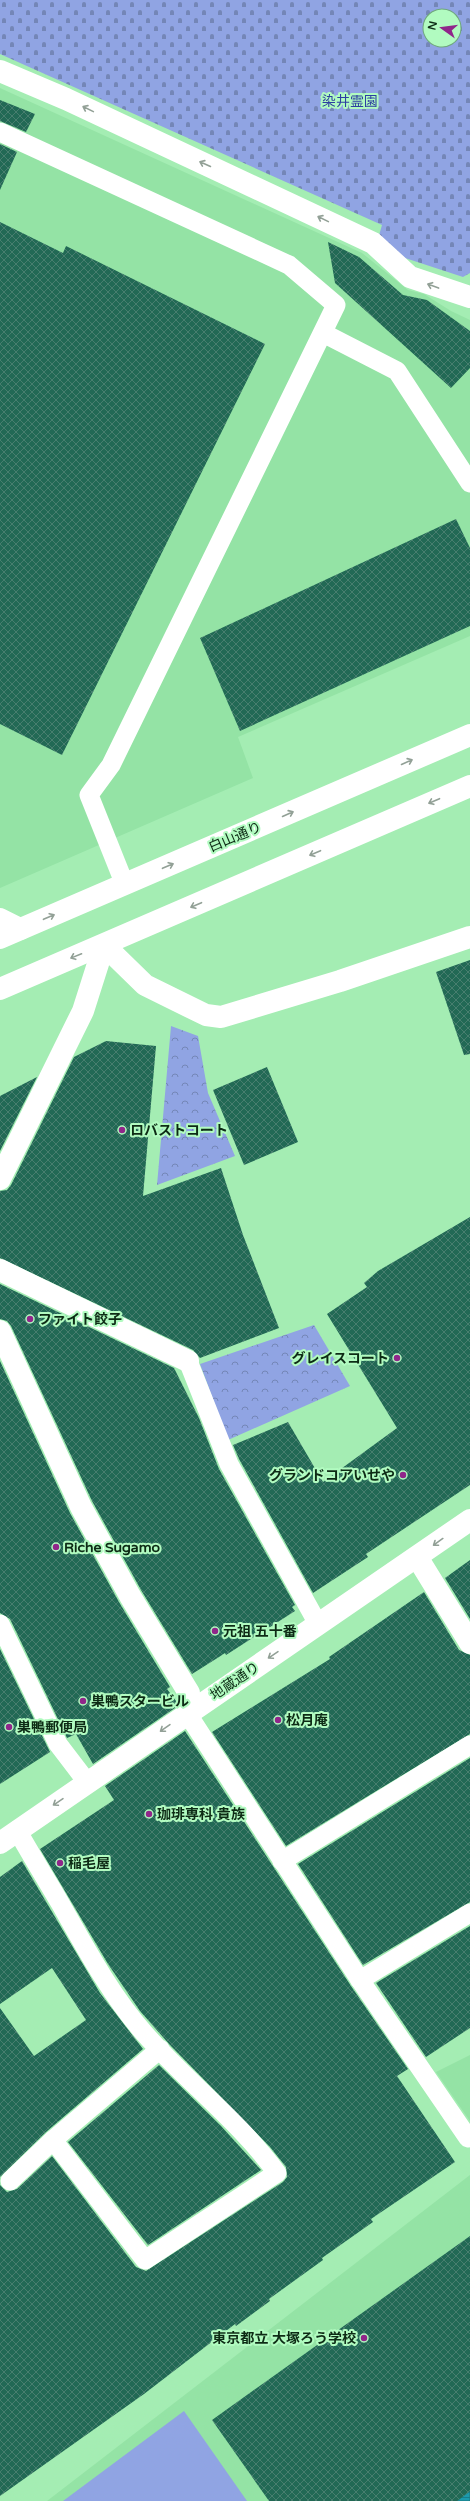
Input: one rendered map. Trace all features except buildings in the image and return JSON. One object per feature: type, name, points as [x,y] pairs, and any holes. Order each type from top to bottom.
[{"type":"main road","points":[[0,71],[66,99],[373,243],[410,277],[470,297]]},
{"type":"main road","name":"白山通り","points":[[0,938],[470,735]]},
{"type":"main road","points":[[0,989],[470,786]]},
{"type":"main road","points":[[0,919],[20,929]]},
{"type":"main road","points":[[104,945],[145,985],[206,1015],[221,1017],[340,981],[470,937]]},
{"type":"main road","points":[[0,1179],[83,1011],[104,945]]},
{"type":"main road","points":[[0,1270],[188,1361]]},
{"type":"main road","points":[[0,1331],[81,1507],[130,1596],[189,1693],[186,1713]]},
{"type":"main road","name":"地蔵通り","points":[[0,1843],[186,1713],[417,1558],[470,1520]]},
{"type":"main road","points":[[417,1558],[470,1643]]},
{"type":"lane","points":[[0,132],[289,265],[336,305],[111,764],[89,795],[125,885]]},
{"type":"lane","points":[[323,333],[397,371],[470,483]]},
{"type":"lane","points":[[188,1361],[229,1464],[318,1624]]},
{"type":"lane","points":[[0,1624],[58,1744],[87,1782]]},
{"type":"lane","points":[[186,1713],[360,1980],[468,2138]]},
{"type":"lane","points":[[282,1861],[470,1745]]},
{"type":"lane","points":[[17,1830],[108,1984],[143,2032],[264,2155],[277,2173],[145,2260],[53,2140]]},
{"type":"lane","points":[[360,1980],[470,1913]]},
{"type":"lane","points":[[10,2181],[53,2140],[160,2049]]},
{"type":"shaded area","points":[[0,88],[362,253],[408,290],[424,294],[451,311],[470,320],[470,636],[238,737],[253,778],[0,888]]},
{"type":"shaded area","points":[[470,2055],[470,2121],[436,2072]]},
{"type":"shaded area","name":"東京都立 大塚ろう学校","points":[[470,2175],[470,2501],[47,2501]]},
{"type":"shaded area","points":[[470,2491],[470,2501],[457,2501]]},
{"type":"green space","name":"染井霊園","points":[[0,0],[470,0],[470,273],[463,277],[405,258],[378,239],[382,225],[0,54]]},
{"type":"green space","points":[[171,1026],[198,1036],[208,1093],[235,1156],[157,1185]]},
{"type":"green space","points":[[314,1325],[350,1386],[228,1440],[200,1364]]},
{"type":"green space","points":[[184,2411],[247,2501],[63,2501]]},
{"type":"place","name":"ロバストコート","points":[[122,1130]]},
{"type":"place","name":"ファイト餃子","points":[[30,1319]]},
{"type":"place","name":"グレイスコート","points":[[397,1358]]},
{"type":"place","name":"グランドコアいせや","points":[[403,1475]]},
{"type":"place","name":"Riche Sugamo","points":[[56,1547]]},
{"type":"place","name":"元祖 五十番","points":[[215,1631]]},
{"type":"place","name":"巣鴨スタービル","points":[[83,1701]]},
{"type":"place","name":"松月庵","points":[[278,1720]]},
{"type":"place","name":"巣鴨郵便局","points":[[9,1727]]},
{"type":"place","name":"珈琲専科 貴族","points":[[149,1814]]},
{"type":"place","name":"稲毛屋","points":[[60,1863]]},
{"type":"place","name":"東京都立 大塚ろう学校","points":[[364,2338]]}]
